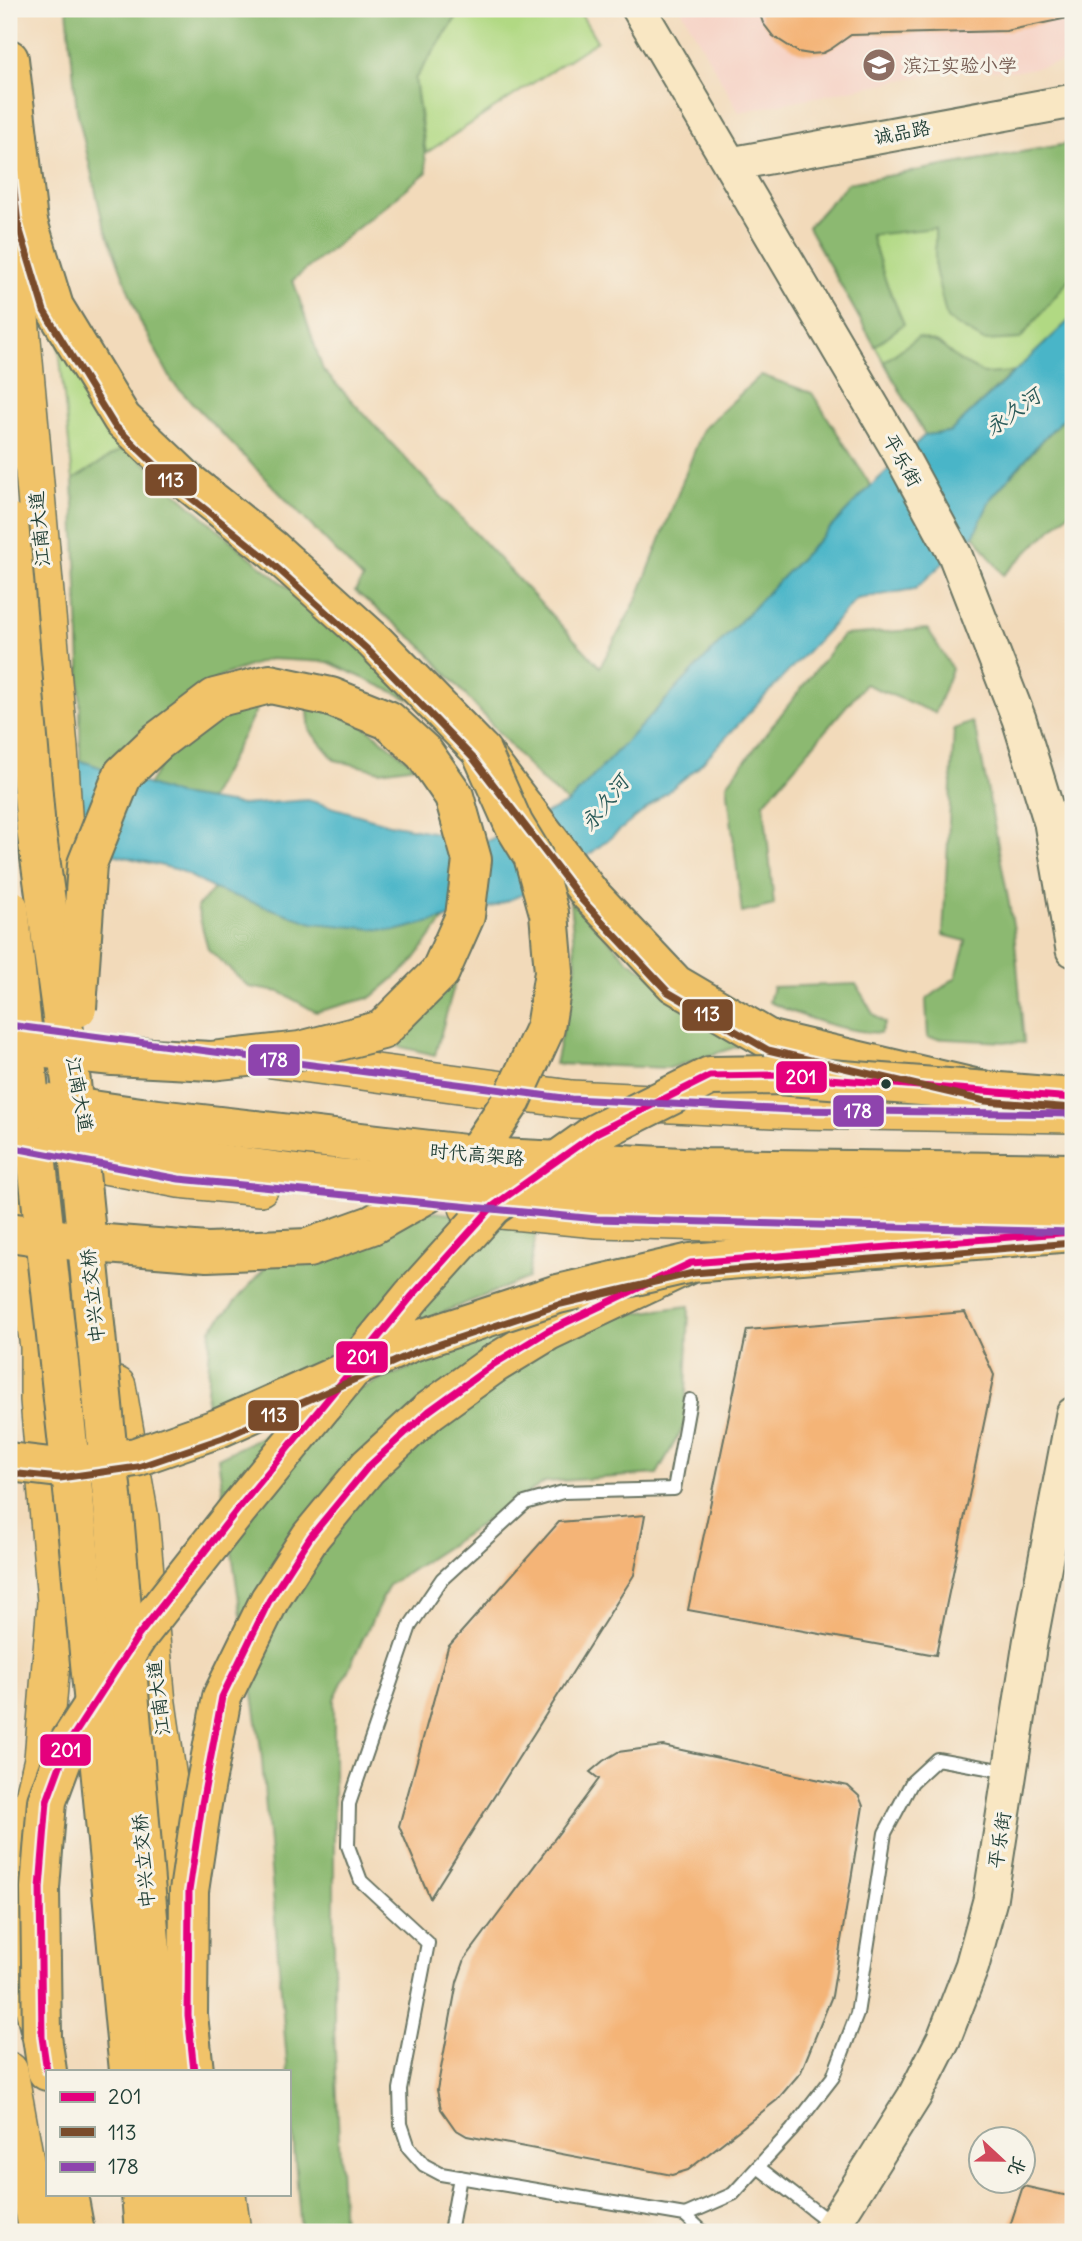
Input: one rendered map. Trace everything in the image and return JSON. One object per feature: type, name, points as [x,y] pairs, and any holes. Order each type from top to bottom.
[{"type":"highway","points":[[9,59],[28,222],[54,307],[122,419],[187,481],[273,550],[375,642],[481,751],[590,894],[675,984],[770,1040],[987,1091]]},
{"type":"highway","name":"中兴立交桥","points":[[9,522],[36,829],[71,1082],[115,1526],[160,2070]]},
{"type":"highway","points":[[9,1045],[61,1051],[74,1052],[87,1053],[113,1056],[211,1062],[300,1051],[382,1030],[440,972],[465,916],[472,860],[454,796],[424,753],[388,720],[331,697],[270,684],[215,698],[158,741],[124,774],[87,864],[82,935],[74,1042],[73,1055],[72,1068],[71,1082]]},
{"type":"highway","points":[[9,1232],[82,1242],[207,1252],[308,1248],[372,1225],[430,1192],[481,1146],[512,1101],[545,1028],[554,972],[549,913],[533,856],[514,825],[481,751]]},
{"type":"highway","name":"中兴立交桥","points":[[9,908],[77,1527],[129,2070]]},
{"type":"highway","points":[[45,2054],[40,1888],[47,1801],[68,1744],[138,1636],[238,1509],[412,1296],[493,1206],[596,1133],[710,1076],[777,1075],[1073,1098]]},
{"type":"highway","name":"时代高架路","points":[[9,1098],[155,1119],[500,1158],[704,1168],[1073,1173]]},
{"type":"highway","name":"时代高架路","points":[[10,1144],[311,1176],[528,1193],[738,1204],[1073,1210]]},
{"type":"highway","points":[[9,1462],[59,1468],[136,1457],[219,1427],[412,1342],[558,1294],[691,1263],[1073,1232]]},
{"type":"highway","points":[[194,2070],[188,2015],[189,1891],[202,1804],[222,1697],[269,1601],[311,1536],[368,1467],[429,1411],[494,1364],[548,1331],[691,1263]]},
{"type":"highway","points":[[9,1907],[45,2054]]},
{"type":"highway","points":[[68,2196],[75,2232]]},
{"type":"highway","points":[[141,2196],[144,2232]]},
{"type":"highway","points":[[171,2196],[174,2232]]},
{"type":"highway","points":[[206,2196],[209,2232]]},
{"type":"main road","name":"江南大道","points":[[9,196],[60,748],[71,951],[69,1034],[92,1164],[110,1348],[140,1520],[157,1703],[210,2070]]},
{"type":"main road","points":[[9,1025],[571,1099],[793,1110],[1073,1114]]},
{"type":"main road","points":[[9,1104],[13,1182],[39,1346],[39,1399],[56,1602],[43,1759],[9,1900]]},
{"type":"main road","points":[[10,1144],[92,1164],[179,1179],[597,1219],[1073,1232]]},
{"type":"main road","points":[[39,1346],[75,1308],[110,1348]]},
{"type":"main road","points":[[9,2071],[38,2232]]},
{"type":"main road","points":[[227,2196],[232,2232]]},
{"type":"street","name":"平乐街","points":[[639,9],[898,450],[955,555],[1019,719],[1051,823],[1073,950]]},
{"type":"street","name":"诚品路","points":[[731,164],[1073,101]]},
{"type":"street","name":"平乐街","points":[[831,2229],[914,2097],[944,2038],[972,1966],[990,1900],[1030,1643],[1073,1414]]},
{"type":"lane","points":[[691,1400],[674,1489],[563,1492],[525,1503],[442,1579],[410,1626],[349,1804],[348,1846],[360,1881],[428,1943],[400,2089],[401,2124],[409,2148],[424,2165],[441,2174],[685,2215],[733,2194],[792,2130],[833,2077],[857,2014],[885,1833],[912,1782],[937,1759],[1010,1772]]},
{"type":"lane","points":[[758,2167],[831,2229]]},
{"type":"lane","points":[[450,2232],[460,2177]]},
{"type":"lane","points":[[685,2215],[703,2232]]},
{"type":"shaded area","name":"滨江实验小学","points":[[681,9],[1073,9],[1073,60],[1019,71],[951,70],[739,112]]},
{"type":"green space","points":[[67,9],[462,9],[415,79],[427,172],[293,280],[323,370],[600,667],[638,597],[703,429],[761,375],[812,393],[871,486],[568,803],[540,779],[421,645],[355,591],[363,579],[173,383],[140,321],[102,219],[77,110]]},
{"type":"green space","points":[[462,9],[578,9],[597,41],[426,153],[415,79]]},
{"type":"green space","points":[[1073,143],[1073,317],[950,432],[925,435],[808,227],[848,183]]},
{"type":"green space","points":[[1073,143],[1073,275],[1020,339],[984,341],[947,319],[935,269],[935,228],[871,235],[886,282],[904,324],[875,346],[808,227],[848,183]]},
{"type":"green space","points":[[918,337],[938,343],[960,361],[985,374],[1013,372],[950,432],[925,435],[884,362]]},
{"type":"green space","points":[[58,339],[127,446],[73,480]]},
{"type":"green space","points":[[1073,409],[1073,509],[1003,575],[974,535],[991,498]]},
{"type":"green space","points":[[127,446],[244,552],[388,668],[409,699],[328,662],[269,659],[221,676],[140,734],[112,772],[80,761],[80,665],[73,480]]},
{"type":"green space","points":[[928,629],[952,669],[935,713],[865,684],[764,803],[774,905],[742,913],[727,784],[843,635]]},
{"type":"green space","points":[[262,699],[209,800],[177,795],[148,785],[171,748],[234,701]]},
{"type":"green space","points":[[332,700],[415,766],[380,771],[335,760],[310,731],[307,702]]},
{"type":"green space","points":[[972,722],[978,739],[1014,930],[1024,1043],[928,1038],[926,1000],[956,977],[966,941],[943,935],[954,729]]},
{"type":"green space","points":[[214,889],[313,923],[445,918],[410,965],[372,997],[316,1012],[280,992],[249,987],[208,949],[197,907]]},
{"type":"green space","points":[[570,901],[628,960],[749,1043],[670,1068],[555,1064],[576,965]]},
{"type":"green space","points":[[457,975],[435,1055],[368,1039]]},
{"type":"green space","points":[[856,984],[873,1014],[885,1023],[880,1033],[823,1023],[769,1002],[773,987]]},
{"type":"green space","points":[[425,1211],[538,1224],[528,1278],[206,1408],[211,1329],[273,1259]]},
{"type":"green space","points":[[689,1306],[685,1424],[657,1474],[545,1482],[389,1585],[334,1699],[334,2029],[343,2232],[301,2232],[290,2070],[288,2070],[261,1749],[218,1458],[362,1388],[498,1331]]},
{"type":"water","name":"永久河","points":[[1073,317],[1073,409],[991,498],[974,535],[915,589],[857,599],[696,769],[559,879],[495,906],[395,931],[313,923],[214,889],[179,870],[113,854],[9,835],[9,741],[88,763],[177,795],[242,805],[308,800],[389,824],[485,842],[568,803],[871,486],[925,435],[950,432]]},
{"type":"building","points":[[758,9],[1073,9],[1073,17],[1006,31],[851,35],[823,53],[810,54],[798,52],[773,36],[763,23]]},
{"type":"building","points":[[965,1312],[994,1375],[936,1655],[688,1610],[747,1330]]},
{"type":"building","points":[[645,1515],[634,1575],[430,1898],[399,1826],[448,1647],[559,1522]]},
{"type":"building","points":[[663,1746],[848,1786],[859,1796],[863,1806],[832,1996],[801,2072],[777,2100],[688,2170],[672,2175],[467,2136],[455,2129],[441,2109],[437,2090],[457,1982],[465,1959],[599,1779],[590,1772],[618,1752]]},
{"type":"building","points":[[1036,2189],[1073,2197],[1072,2232],[1008,2232],[1020,2196],[1036,2196]]},
{"type":"transit line","name":"113","points":[[9,148],[18,224],[44,311],[114,425],[180,489],[266,558],[368,650],[473,758],[582,900],[668,992],[768,1050],[985,1101],[1072,1108]]},
{"type":"transit line","name":"178","points":[[9,1025],[571,1099],[793,1110],[1073,1114]]},
{"type":"transit line","name":"201","points":[[47,2070],[42,2037],[40,1888],[47,1801],[68,1744],[138,1636],[238,1509],[412,1296],[493,1206],[596,1133],[710,1076],[777,1075],[1073,1098]]},
{"type":"transit line","name":"178","points":[[9,1147],[179,1179],[597,1219],[1073,1232]]},
{"type":"transit line","name":"201","points":[[194,2070],[188,2015],[189,1891],[222,1697],[269,1601],[311,1536],[368,1467],[429,1411],[494,1364],[548,1331],[691,1263],[1073,1232]]},
{"type":"transit line","name":"113","points":[[9,1473],[60,1478],[138,1467],[223,1438],[416,1352],[561,1304],[693,1273],[1073,1243]]},
{"type":"place","name":"滨江实验小学","points":[[879,65]]}]
